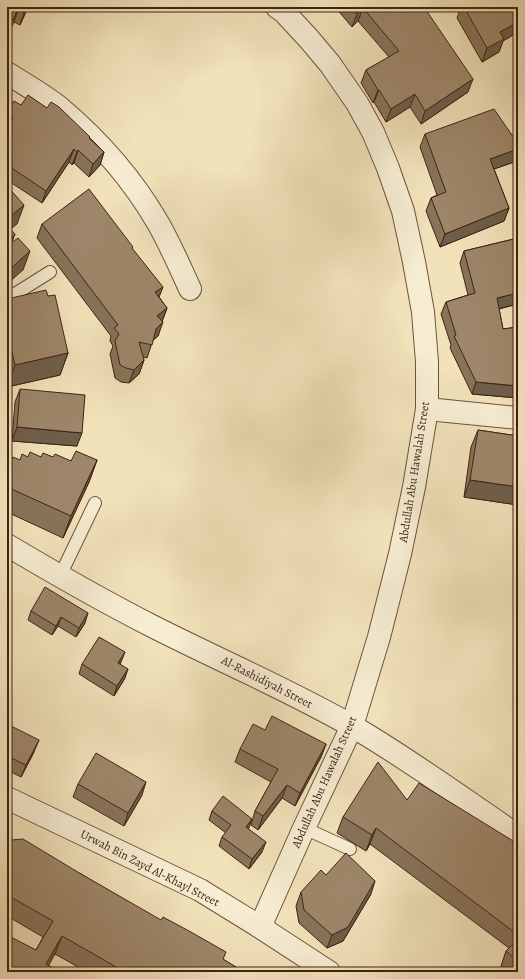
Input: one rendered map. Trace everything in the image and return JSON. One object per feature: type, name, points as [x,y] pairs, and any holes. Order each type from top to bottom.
[{"type":"street","name":"Abdullah Abu Hawalah Street","points":[[260,927],[352,726],[379,637],[400,554],[414,487],[427,409],[427,362],[423,312],[403,211],[388,168],[373,132],[357,103],[326,59],[284,9]]},
{"type":"street","points":[[7,73],[59,108],[88,134],[110,158],[133,186],[158,223],[190,289]]},
{"type":"street","points":[[427,409],[518,418]]},
{"type":"street","name":"Al-Rashidiyah Street","points":[[7,545],[60,576],[152,626],[274,684],[352,726],[402,757],[518,836]]},
{"type":"street","name":"Urwah Bin Zayd Al-Khayl Street","points":[[9,801],[200,890],[329,972]]},
{"type":"lane","points":[[7,299],[50,272]]},
{"type":"lane","points":[[60,576],[95,503]]},
{"type":"lane","points":[[304,828],[350,849]]},
{"type":"building","points":[[7,7],[19,7],[7,32]]},
{"type":"building","points":[[351,7],[424,7],[473,79],[425,111],[415,94],[391,109],[366,70],[399,51],[363,8],[357,14]]},
{"type":"building","points":[[464,7],[510,7],[518,22],[500,32],[504,39],[487,48]]},
{"type":"building","points":[[28,95],[47,108],[51,102],[59,107],[104,152],[93,164],[78,150],[77,152],[74,149],[46,191],[7,165],[7,126],[13,118],[7,114],[7,112],[14,101],[21,105]]},
{"type":"building","points":[[494,109],[516,141],[518,147],[518,149],[490,159],[509,208],[445,234],[431,198],[446,192],[425,134]]},
{"type":"building","points":[[7,186],[24,205],[7,219]]},
{"type":"building","points":[[89,189],[133,247],[132,248],[163,287],[155,292],[167,308],[157,316],[163,322],[156,329],[152,345],[139,342],[144,360],[134,370],[120,365],[115,341],[119,334],[114,328],[118,325],[42,224]]},
{"type":"building","points":[[7,226],[15,234],[7,246]]},
{"type":"building","points":[[18,238],[30,251],[7,272],[7,246]]},
{"type":"building","points":[[518,238],[518,293],[497,298],[503,329],[518,327],[518,386],[476,382],[454,336],[456,335],[446,302],[475,293],[464,251]]},
{"type":"building","points":[[46,290],[48,296],[55,295],[68,353],[15,365],[7,331],[11,329],[7,310],[7,299]]},
{"type":"building","points":[[20,389],[85,395],[82,433],[17,427]]},
{"type":"building","points":[[478,430],[518,436],[518,487],[470,480]]},
{"type":"building","points":[[76,451],[97,460],[71,516],[7,487],[7,468],[8,469],[13,457],[20,460],[22,454],[28,457],[30,452],[41,457],[43,453],[53,457],[55,454],[71,461]]},
{"type":"building","points":[[45,587],[88,613],[79,628],[61,617],[56,626],[31,611]]},
{"type":"building","points":[[99,637],[125,652],[118,663],[128,669],[117,686],[82,664]]},
{"type":"building","points":[[272,716],[326,744],[300,793],[287,785],[263,816],[255,811],[278,769],[240,749],[253,724],[265,730]]},
{"type":"building","points":[[7,724],[39,740],[26,765],[7,756]]},
{"type":"building","points":[[96,753],[146,782],[128,813],[78,784]]},
{"type":"building","points":[[378,762],[407,800],[419,783],[518,844],[518,935],[376,828],[372,835],[343,817]]},
{"type":"building","points":[[223,796],[252,819],[246,827],[266,842],[252,859],[222,837],[231,825],[212,811]]},
{"type":"building","points":[[23,839],[161,920],[163,917],[226,952],[223,959],[244,972],[125,972],[62,936],[46,964],[60,972],[7,972],[7,935],[36,950],[53,921],[7,895],[7,842],[11,840]]},
{"type":"building","points":[[346,853],[375,881],[348,927],[332,935],[304,910],[301,892],[321,870],[326,875]]},
{"type":"building","points":[[518,939],[518,962],[506,951]]}]
